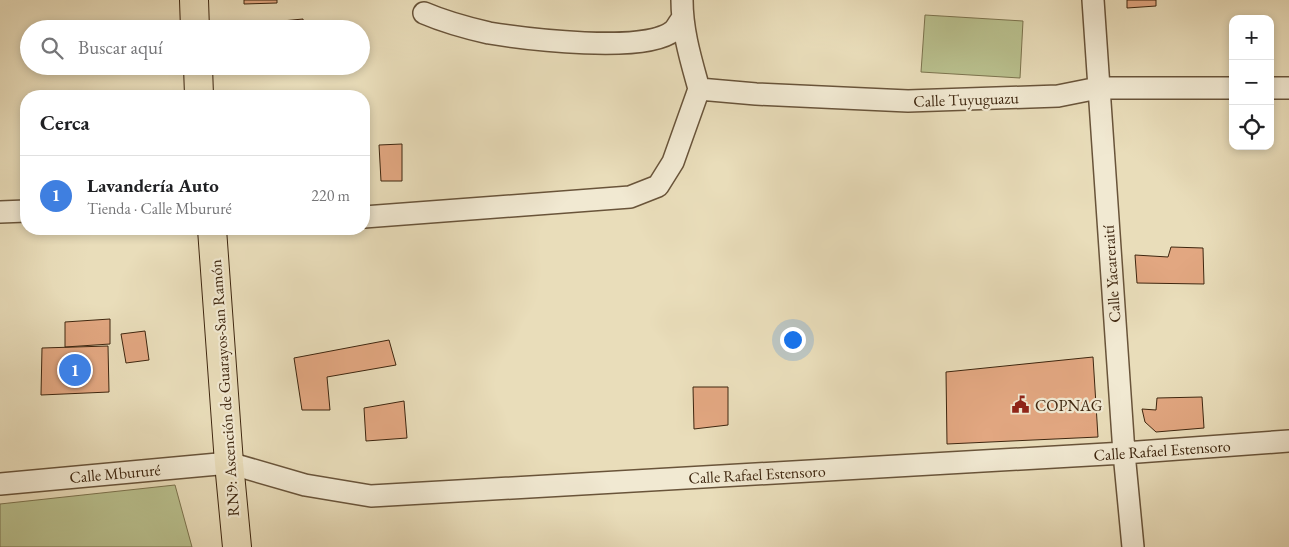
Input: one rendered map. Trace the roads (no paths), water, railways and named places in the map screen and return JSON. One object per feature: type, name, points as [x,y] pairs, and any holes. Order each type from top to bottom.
[{"type":"highway","points":[[194,0],[195,20]]},
{"type":"highway","points":[[198,75],[199,90]]},
{"type":"highway","name":"RN9: Ascención de Guarayos-San Ramón","points":[[212,235],[237,547]]},
{"type":"street","name":"Calle Yacareraití","points":[[1093,0],[1124,453],[1133,547]]},
{"type":"street","points":[[424,13],[448,23],[488,32],[529,38],[610,44],[652,40],[673,31],[682,9]]},
{"type":"street","points":[[370,217],[630,197],[658,186],[672,162],[699,89],[688,51],[682,9]]},
{"type":"street","name":"Calle Tuyuguazu","points":[[699,89],[756,94],[908,101],[1058,96],[1098,88],[1229,88]]},
{"type":"street","points":[[1274,88],[1289,88]]},
{"type":"street","points":[[0,212],[20,211]]},
{"type":"street","name":"Calle Rafael Estensoro","points":[[229,463],[305,485],[371,496],[1124,453],[1289,441]]},
{"type":"street","name":"Calle Mbururé","points":[[0,484],[229,463]]},
{"type":"place","name":"Lavandería Auto","points":[[75,370]]},
{"type":"place","name":"COPNAG","points":[[1021,405]]}]
